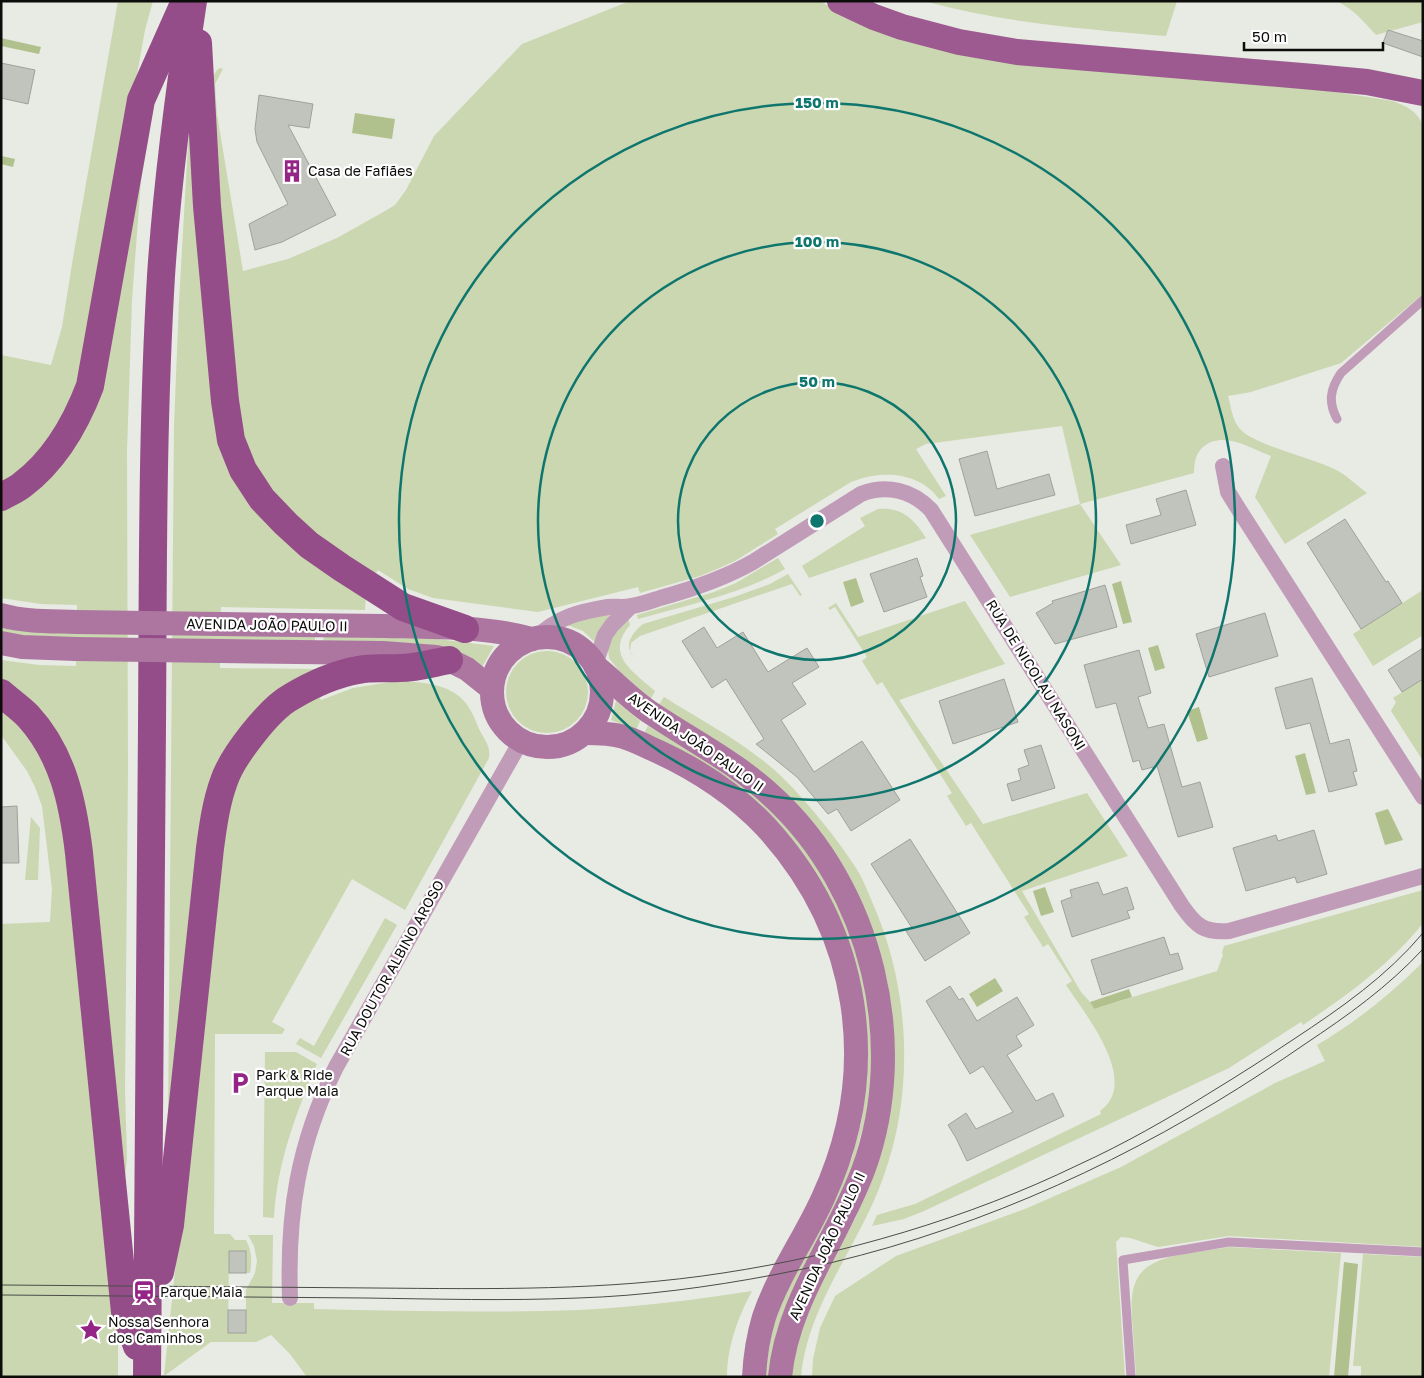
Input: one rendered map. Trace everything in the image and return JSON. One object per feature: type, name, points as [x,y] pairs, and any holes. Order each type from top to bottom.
[{"type":"highway","points":[[1,497],[21,486],[55,452],[82,409],[90,386],[141,100],[188,3]]},
{"type":"highway","points":[[188,3],[223,385],[231,440],[243,470],[262,499],[286,524],[325,556],[374,590],[403,607],[465,629]]},
{"type":"highway","points":[[147,1377],[142,1336],[143,465],[147,354],[162,156],[188,3]]},
{"type":"highway","points":[[136,1377],[142,1336],[170,1225],[210,848],[215,814],[224,780],[236,756],[253,734],[269,715],[290,697],[323,682],[359,670],[402,668],[449,660]]},
{"type":"highway","points":[[1,693],[27,716],[44,738],[66,780],[72,803],[79,852],[125,1312],[142,1336]]},
{"type":"main road","points":[[840,1],[874,17],[902,27],[959,42],[1017,52],[1367,82],[1423,94]]},
{"type":"main road","points":[[878,1],[946,22],[1025,37],[1345,64],[1423,76]]},
{"type":"main road","name":"AVENIDA JOÃO PAULO II","points":[[1,615],[35,621],[465,629],[508,633],[534,639]]},
{"type":"main road","points":[[555,637],[573,644],[588,655],[595,666],[599,674],[602,690],[600,706],[594,720],[584,732],[570,742],[554,747],[537,746],[521,741],[501,723],[493,706],[492,689],[495,672],[504,658],[516,646],[534,639],[555,637]]},
{"type":"main road","name":"AVENIDA JOÃO PAULO II","points":[[1,643],[30,647],[76,649],[404,654],[449,660],[467,669],[492,689]]},
{"type":"main road","name":"AVENIDA JOÃO PAULO II","points":[[595,666],[650,712],[750,777],[788,812],[820,853],[841,888],[863,935],[873,971],[880,1007],[883,1057],[878,1118],[870,1150],[851,1202],[796,1308],[786,1340],[780,1377]]},
{"type":"main road","name":"AVENIDA JOÃO PAULO II","points":[[584,732],[624,737],[673,758],[718,786],[748,810],[788,852],[812,889],[834,936],[846,973],[853,1010],[857,1054],[855,1093],[849,1126],[844,1145],[823,1198],[769,1304],[758,1340],[754,1377]]},
{"type":"street","points":[[1223,466],[1228,492],[1423,797]]},
{"type":"street","name":"RUA DE NICOLAU NASONI","points":[[534,639],[549,626],[563,618],[609,606],[630,607],[698,588],[736,572],[861,494],[878,489],[901,491],[919,499],[931,510],[1187,912],[1198,926],[1218,932],[1229,931],[1423,876]]},
{"type":"street","name":"RUA DE NICOLAU NASONI","points":[[595,666],[605,635],[630,607]]},
{"type":"street","name":"RUA DOUTOR ALBINO AROSO","points":[[290,1298],[291,1227],[297,1178],[306,1140],[321,1098],[336,1067],[521,741]]},
{"type":"lane","points":[[1337,419],[1331,403],[1331,391],[1334,382],[1341,373],[1423,300]]},
{"type":"lane","points":[[1131,1377],[1123,1260],[1229,1242],[1423,1252]]},
{"type":"shaded area","points":[[118,1],[153,1],[145,30],[82,380],[54,438],[1,487],[1,355],[51,365],[62,327]]},
{"type":"shaded area","points":[[630,1],[820,1],[843,14],[1393,101],[1411,110],[1418,116],[1423,125],[1423,294],[1341,363],[1251,392],[1228,396],[1235,421],[1247,435],[1337,470],[1367,493],[1285,544],[1255,497],[1271,456],[1237,442],[1219,440],[1211,442],[1201,449],[1196,458],[1194,473],[1080,504],[1062,426],[926,444],[916,449],[946,496],[939,499],[931,490],[910,478],[886,475],[862,478],[851,482],[775,529],[778,534],[735,561],[700,576],[640,593],[638,587],[538,612],[433,598],[408,589],[378,570],[372,578],[329,549],[267,492],[239,431],[209,83],[217,70],[223,69],[215,84],[217,114],[243,271],[288,259],[337,238],[395,205],[406,190],[434,136],[522,44]]},
{"type":"shaded area","points":[[924,1],[1177,1],[1166,36],[1074,28],[1014,20],[954,9]]},
{"type":"shaded area","points":[[1336,1],[1423,1],[1423,22],[1376,35],[1353,11]]},
{"type":"shaded area","points":[[1,38],[41,47],[39,54],[1,46]]},
{"type":"shaded area","points":[[190,111],[223,439],[366,594],[365,610],[221,607],[220,633],[315,635],[315,642],[220,640],[220,668],[316,669],[236,742],[168,1124],[174,426]]},
{"type":"shaded area","points":[[355,113],[395,119],[392,139],[352,133]]},
{"type":"shaded area","points":[[150,130],[141,180],[132,300],[127,451],[128,770],[125,1091],[127,1158],[125,1177],[85,827],[1,681],[1,660],[39,665],[76,666],[76,649],[1,631],[1,626],[76,632],[77,605],[41,604],[1,598],[1,508],[53,468]]},
{"type":"shaded area","points":[[1,156],[15,159],[13,167],[1,164]]},
{"type":"shaded area","points":[[1080,504],[1121,565],[1010,597],[970,535]]},
{"type":"shaded area","points":[[878,509],[901,512],[917,525],[926,538],[809,578],[802,566],[865,526],[860,518]]},
{"type":"shaded area","points":[[778,558],[785,569],[769,578],[733,592],[638,619],[637,615],[714,592],[736,583]]},
{"type":"shaded area","points":[[788,574],[802,595],[800,596],[792,584],[640,636],[631,643],[630,651],[629,644],[632,635],[643,624],[734,597],[770,584]]},
{"type":"shaded area","points":[[856,578],[864,602],[851,607],[843,582]]},
{"type":"shaded area","points":[[1121,581],[1132,622],[1123,624],[1112,584]]},
{"type":"shaded area","points":[[1423,590],[1423,635],[1373,666],[1353,634]]},
{"type":"shaded area","points":[[965,601],[1005,664],[899,700],[983,824],[1087,793],[1128,856],[1022,891],[1081,992],[1094,1009],[1217,971],[1224,946],[1423,890],[1423,923],[1397,952],[1352,991],[1303,1025],[1301,1022],[1229,1068],[924,1211],[904,1219],[872,1226],[877,1215],[915,1204],[1101,1114],[1100,1111],[1111,1098],[1115,1083],[1106,1048],[1066,985],[1072,981],[1048,944],[1043,947],[1024,917],[1029,914],[971,823],[966,826],[947,796],[952,793],[882,682],[877,685],[862,661],[867,657],[835,607],[830,610],[828,608],[836,603],[858,637]]},
{"type":"shaded area","points":[[617,611],[596,643],[583,631],[565,624]]},
{"type":"shaded area","points":[[628,617],[630,625],[620,645],[621,654],[631,670],[655,691],[650,700],[626,680],[609,658],[608,649],[613,633]]},
{"type":"shaded area","points":[[324,635],[429,638],[494,646],[482,667],[323,642]]},
{"type":"shaded area","points":[[1158,645],[1165,668],[1155,671],[1148,648]]},
{"type":"shaded area","points":[[547,651],[563,654],[576,663],[585,676],[588,692],[585,708],[576,721],[563,730],[547,733],[531,730],[518,721],[509,708],[506,692],[509,676],[518,663],[531,654]]},
{"type":"shaded area","points":[[1423,679],[1423,761],[1391,711],[1396,702],[1393,698]]},
{"type":"shaded area","points":[[397,681],[442,687],[457,695],[473,714],[488,746],[489,758],[405,910],[352,879],[272,1022],[285,1029],[282,1034],[215,1034],[214,1234],[230,1234],[235,1240],[246,1240],[251,1260],[250,1273],[246,1273],[246,1251],[229,1251],[228,1332],[246,1333],[246,1290],[255,1273],[257,1261],[254,1246],[248,1235],[273,1235],[272,1303],[314,1303],[314,1309],[480,1312],[579,1310],[666,1303],[752,1291],[734,1332],[727,1377],[307,1377],[290,1354],[271,1335],[256,1342],[211,1342],[164,1376],[213,909],[234,780],[275,723],[318,694],[321,700],[353,688]]},
{"type":"shaded area","points":[[664,697],[726,734],[756,755],[783,778],[812,810],[840,844],[861,877],[885,936],[895,970],[904,1040],[904,1076],[900,1111],[893,1145],[873,1203],[813,1324],[801,1377],[791,1377],[796,1346],[813,1296],[856,1217],[881,1152],[886,1131],[893,1089],[893,1027],[887,980],[876,940],[859,898],[845,871],[756,768],[740,755],[658,706]]},
{"type":"shaded area","points":[[616,701],[640,721],[636,730],[611,720]]},
{"type":"shaded area","points":[[1,705],[21,723],[58,786],[114,1272],[118,1377],[1,1377],[1,924],[50,922],[52,889],[42,806],[27,771],[1,735]]},
{"type":"shaded area","points":[[1199,707],[1208,739],[1197,742],[1187,711]]},
{"type":"shaded area","points":[[648,726],[710,762],[739,782],[766,805],[800,842],[822,876],[838,906],[851,937],[861,970],[868,1004],[872,1037],[872,1071],[867,1115],[849,1179],[799,1277],[783,1315],[772,1355],[769,1377],[764,1377],[773,1326],[784,1297],[829,1212],[852,1157],[861,1124],[866,1085],[867,1045],[864,1009],[846,935],[826,893],[644,733]]},
{"type":"shaded area","points":[[1305,753],[1316,793],[1306,795],[1295,756]]},
{"type":"shaded area","points":[[1388,809],[1403,840],[1385,845],[1375,813]]},
{"type":"shaded area","points":[[31,817],[40,828],[38,880],[25,880]]},
{"type":"shaded area","points":[[1045,887],[1054,912],[1041,916],[1033,891]]},
{"type":"shaded area","points":[[385,918],[397,925],[321,1058],[296,1044],[300,1038],[314,1046]]},
{"type":"shaded area","points":[[1423,962],[1423,1247],[1229,1236],[1158,1247],[1121,1237],[1116,1242],[1125,1377],[812,1377],[813,1359],[820,1328],[835,1296],[896,1256],[1025,1209],[1121,1167],[1275,1083],[1325,1061],[1317,1045],[1373,1007]]},
{"type":"shaded area","points":[[995,978],[1003,991],[977,1007],[969,994]]},
{"type":"shaded area","points":[[1129,989],[1132,997],[1094,1009],[1090,1002]]},
{"type":"shaded area","points":[[265,1052],[296,1052],[317,1064],[302,1101],[283,1158],[274,1218],[263,1217]]},
{"type":"shaded area","points":[[1229,1247],[1341,1253],[1329,1377],[1136,1377],[1132,1301],[1135,1283],[1139,1275],[1154,1263],[1162,1260]]},
{"type":"shaded area","points":[[1363,1254],[1423,1257],[1423,1377],[1361,1377],[1361,1366],[1353,1366]]},
{"type":"shaded area","points":[[1344,1262],[1358,1264],[1348,1377],[1334,1377]]},
{"type":"building","points":[[1388,30],[1423,41],[1423,57],[1383,43]]},
{"type":"building","points":[[1,63],[35,70],[28,104],[1,98]]},
{"type":"building","name":"Casa de Fafiães","points":[[259,95],[313,104],[309,128],[288,125],[336,215],[282,242],[255,250],[249,224],[288,204],[257,142],[255,129]]},
{"type":"building","points":[[987,451],[997,489],[1049,474],[1055,495],[975,516],[959,459]]},
{"type":"building","points":[[1186,490],[1196,525],[1131,544],[1126,525],[1161,515],[1156,499]]},
{"type":"building","points":[[1345,519],[1402,603],[1361,629],[1307,543]]},
{"type":"building","points":[[917,558],[923,576],[920,577],[927,597],[884,612],[870,574]]},
{"type":"building","points":[[1105,585],[1117,627],[1055,644],[1036,613],[1053,603],[1052,601]]},
{"type":"building","points":[[1265,613],[1278,656],[1209,677],[1196,634]]},
{"type":"building","points":[[704,627],[717,648],[743,632],[768,672],[807,648],[819,667],[792,683],[806,704],[781,720],[814,772],[862,741],[900,800],[851,831],[837,809],[828,814],[797,777],[756,744],[764,739],[726,679],[712,688],[682,641]]},
{"type":"building","points":[[1423,648],[1423,679],[1402,692],[1388,670]]},
{"type":"building","points":[[1139,650],[1151,693],[1138,697],[1148,728],[1164,724],[1182,787],[1200,782],[1213,827],[1178,837],[1157,766],[1142,770],[1139,760],[1133,762],[1116,703],[1096,708],[1084,665]]},
{"type":"building","points":[[1312,678],[1330,744],[1349,739],[1357,771],[1353,772],[1357,785],[1329,792],[1310,723],[1286,729],[1275,688]]},
{"type":"building","points":[[1004,679],[1018,722],[953,744],[939,701]]},
{"type":"building","points":[[1041,745],[1055,788],[1012,801],[1007,784],[1021,780],[1018,769],[1029,765],[1024,750]]},
{"type":"building","points":[[17,806],[19,863],[1,863],[1,807]]},
{"type":"building","points":[[1314,830],[1327,874],[1297,883],[1295,877],[1246,891],[1233,848],[1276,835],[1278,841]]},
{"type":"building","points":[[910,839],[970,933],[925,961],[906,931],[912,928],[871,864]]},
{"type":"building","points":[[1098,882],[1103,895],[1127,887],[1134,909],[1127,911],[1130,918],[1072,937],[1061,901],[1072,897],[1070,890]]},
{"type":"building","points":[[1164,937],[1170,955],[1178,953],[1183,969],[1102,995],[1091,960]]},
{"type":"building","points":[[950,986],[959,1000],[963,998],[977,1021],[1017,997],[1034,1025],[1016,1036],[1022,1046],[1007,1055],[1036,1101],[1053,1093],[1064,1116],[967,1161],[948,1125],[966,1113],[976,1129],[1013,1112],[983,1066],[970,1074],[926,1001]]},
{"type":"building","points":[[229,1251],[246,1251],[246,1273],[229,1273]]},
{"type":"building","points":[[228,1310],[246,1310],[246,1333],[228,1333]]},
{"type":"tram line","points":[[1,1285],[461,1289],[592,1286],[679,1279],[723,1273],[859,1245],[949,1218],[993,1202],[1078,1165],[1146,1131],[1242,1073],[1329,1015],[1379,977],[1423,933]]},
{"type":"tram line","points":[[1,1295],[472,1300],[578,1298],[651,1293],[700,1287],[832,1263],[946,1229],[1002,1208],[1111,1160],[1164,1132],[1216,1102],[1336,1023],[1396,976],[1423,949]]},
{"type":"place","name":"Casa de Fafiães","points":[[292,171]]},
{"type":"place","name":"Park & Ride Parque Maia","points":[[240,1083]]},
{"type":"place","name":"Parque Maia","points":[[144,1292]]},
{"type":"place","name":"Nossa Senhora dos Caminhos","points":[[91,1330]]}]
